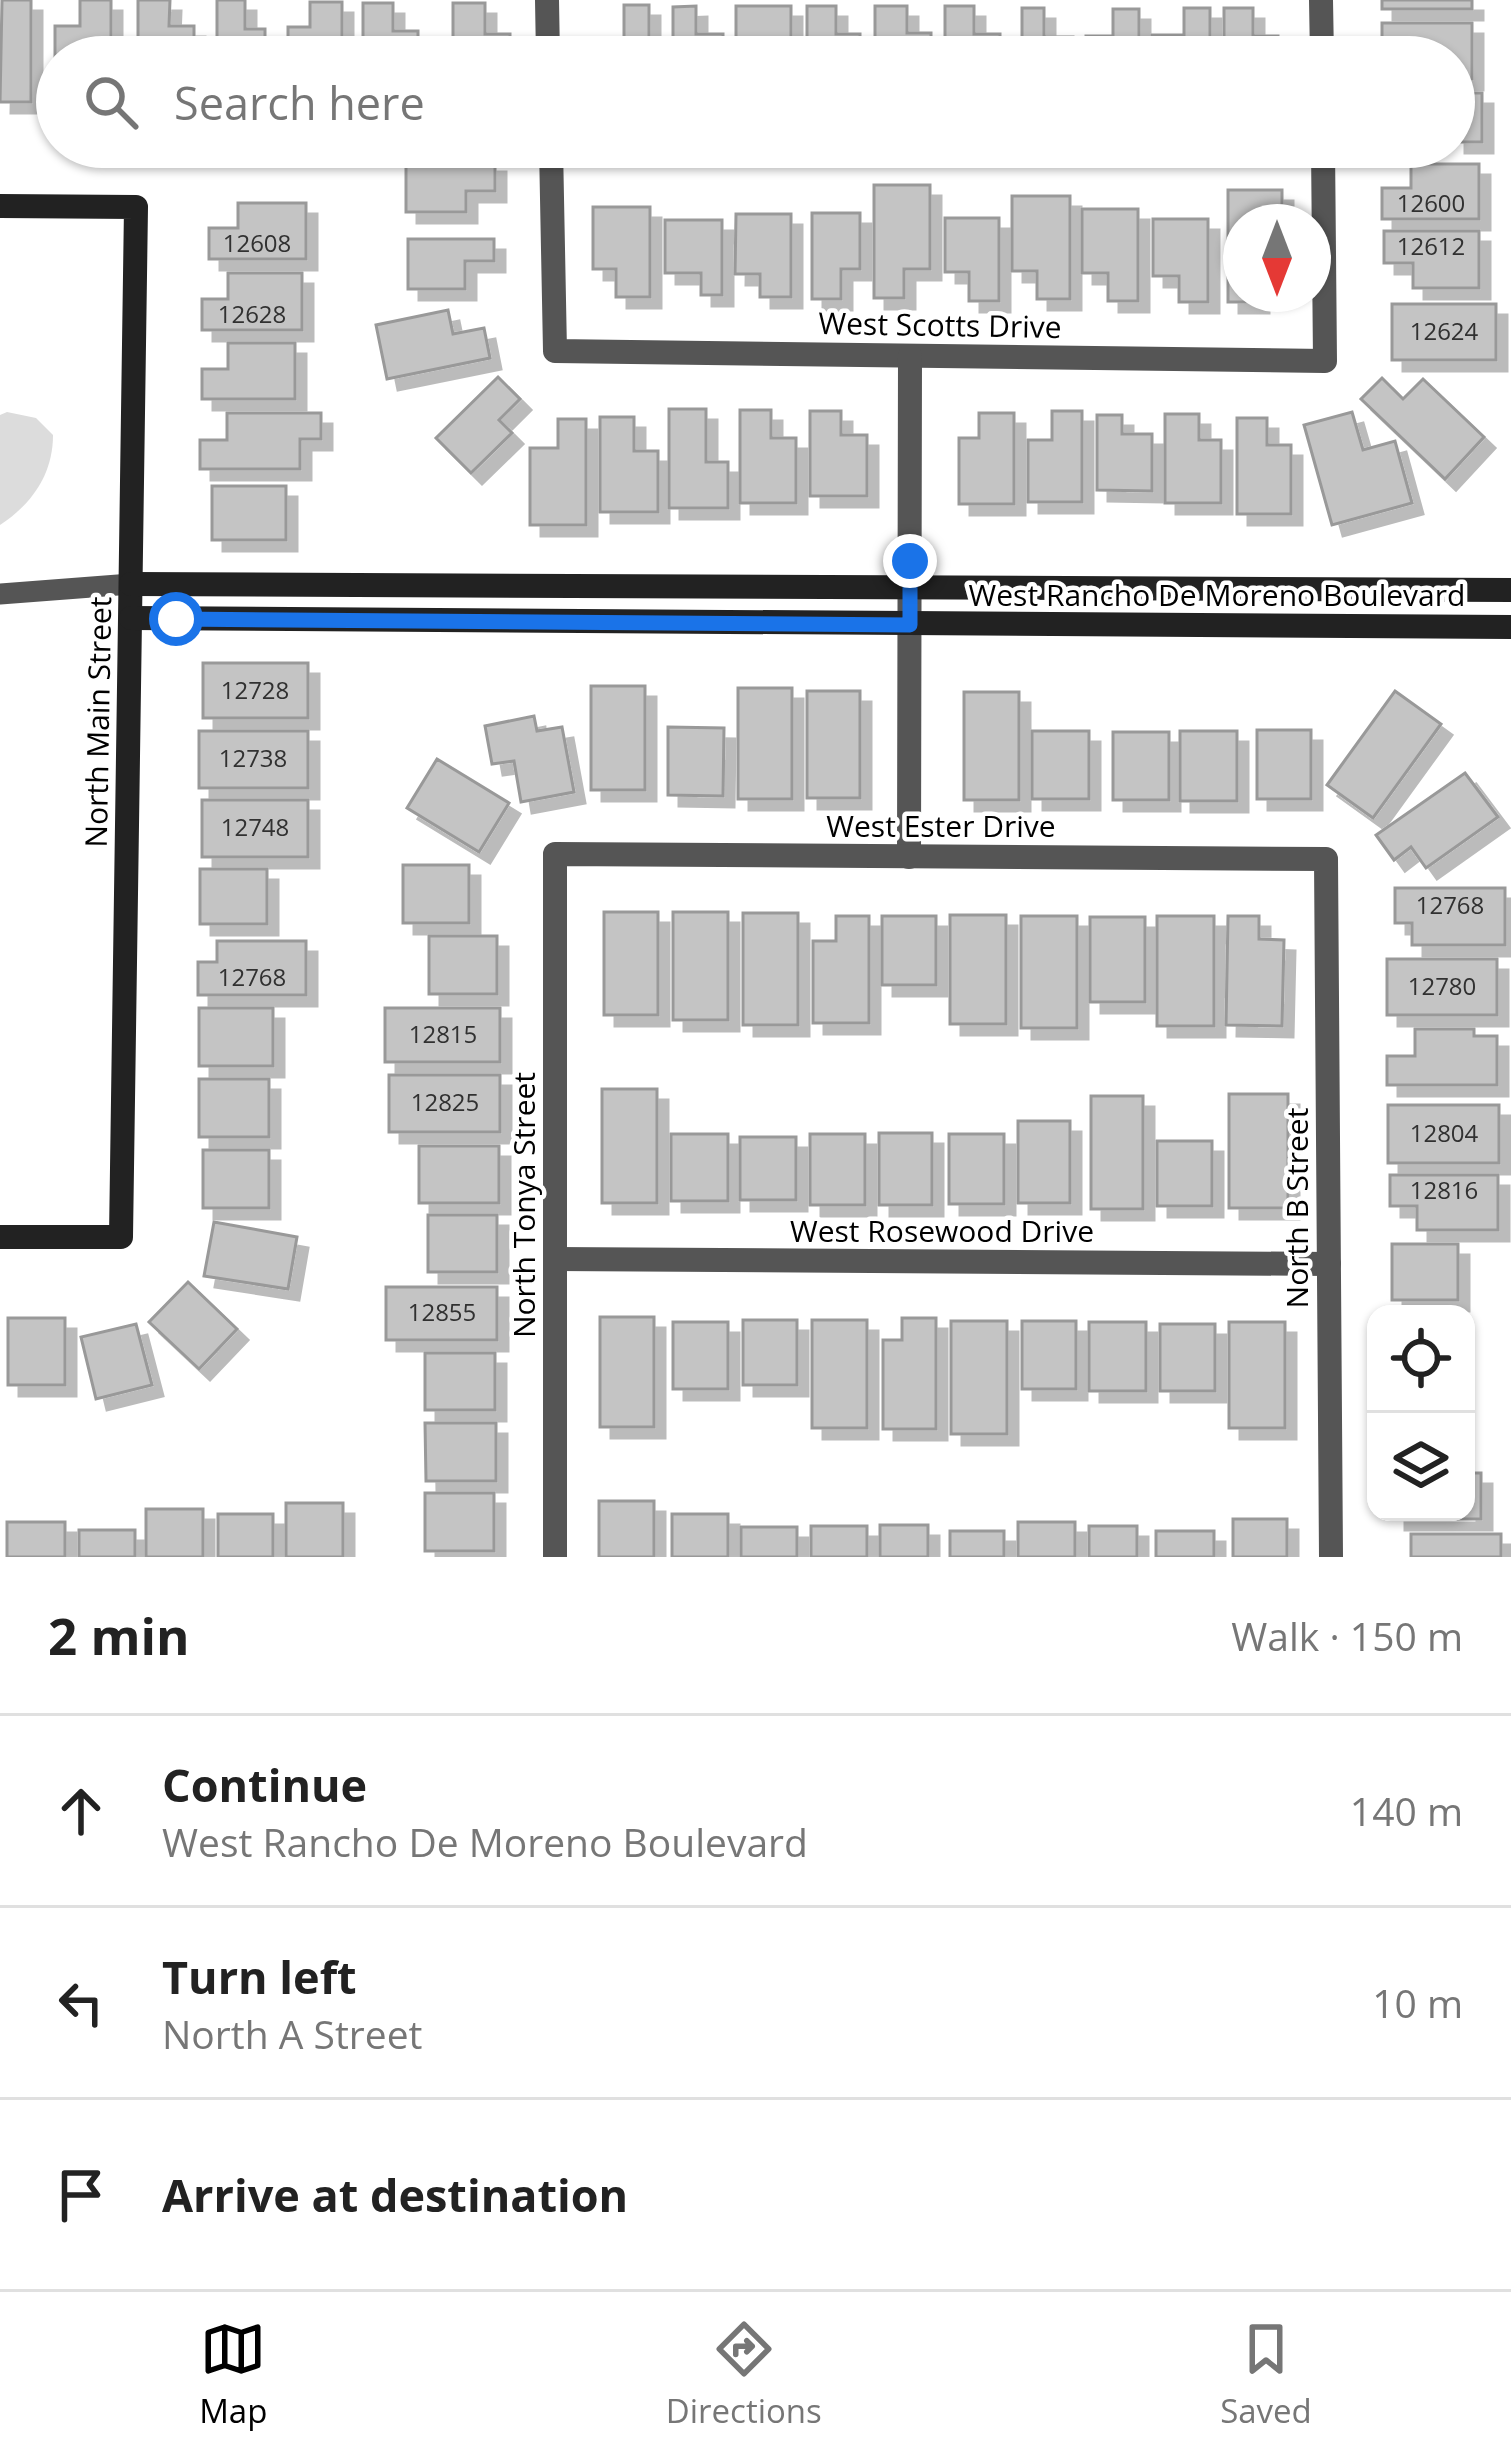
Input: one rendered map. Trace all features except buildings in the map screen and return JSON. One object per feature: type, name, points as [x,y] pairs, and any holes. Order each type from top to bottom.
[{"type":"street","points":[[547,0],[548,36]]},
{"type":"street","points":[[1321,0],[1322,36]]},
{"type":"street","name":"West Scotts Drive","points":[[551,168],[555,351],[1324,361],[1323,168]]},
{"type":"street","name":"North Main Street","points":[[0,206],[136,207],[121,1237],[0,1237]]},
{"type":"street","points":[[909,857],[910,356]]},
{"type":"street","name":"West Rancho De Moreno Boulevard","points":[[131,584],[1511,590]]},
{"type":"street","name":"West Rancho De Moreno Boulevard","points":[[131,618],[1511,627]]},
{"type":"street","name":"West Ester Drive","points":[[555,854],[1326,859]]},
{"type":"street","name":"North Tonya Street","points":[[555,854],[555,1557]]},
{"type":"street","name":"North B Street","points":[[1326,859],[1330,1557]]},
{"type":"street","name":"West Rosewood Drive","points":[[555,1259],[1329,1264]]},
{"type":"lane","points":[[0,594],[131,584]]},
{"type":"shaded area","points":[[0,415],[36,418],[53,435],[49,463],[38,487],[0,525]]},
{"type":"route","points":[[176,619],[910,625],[910,561]]}]
